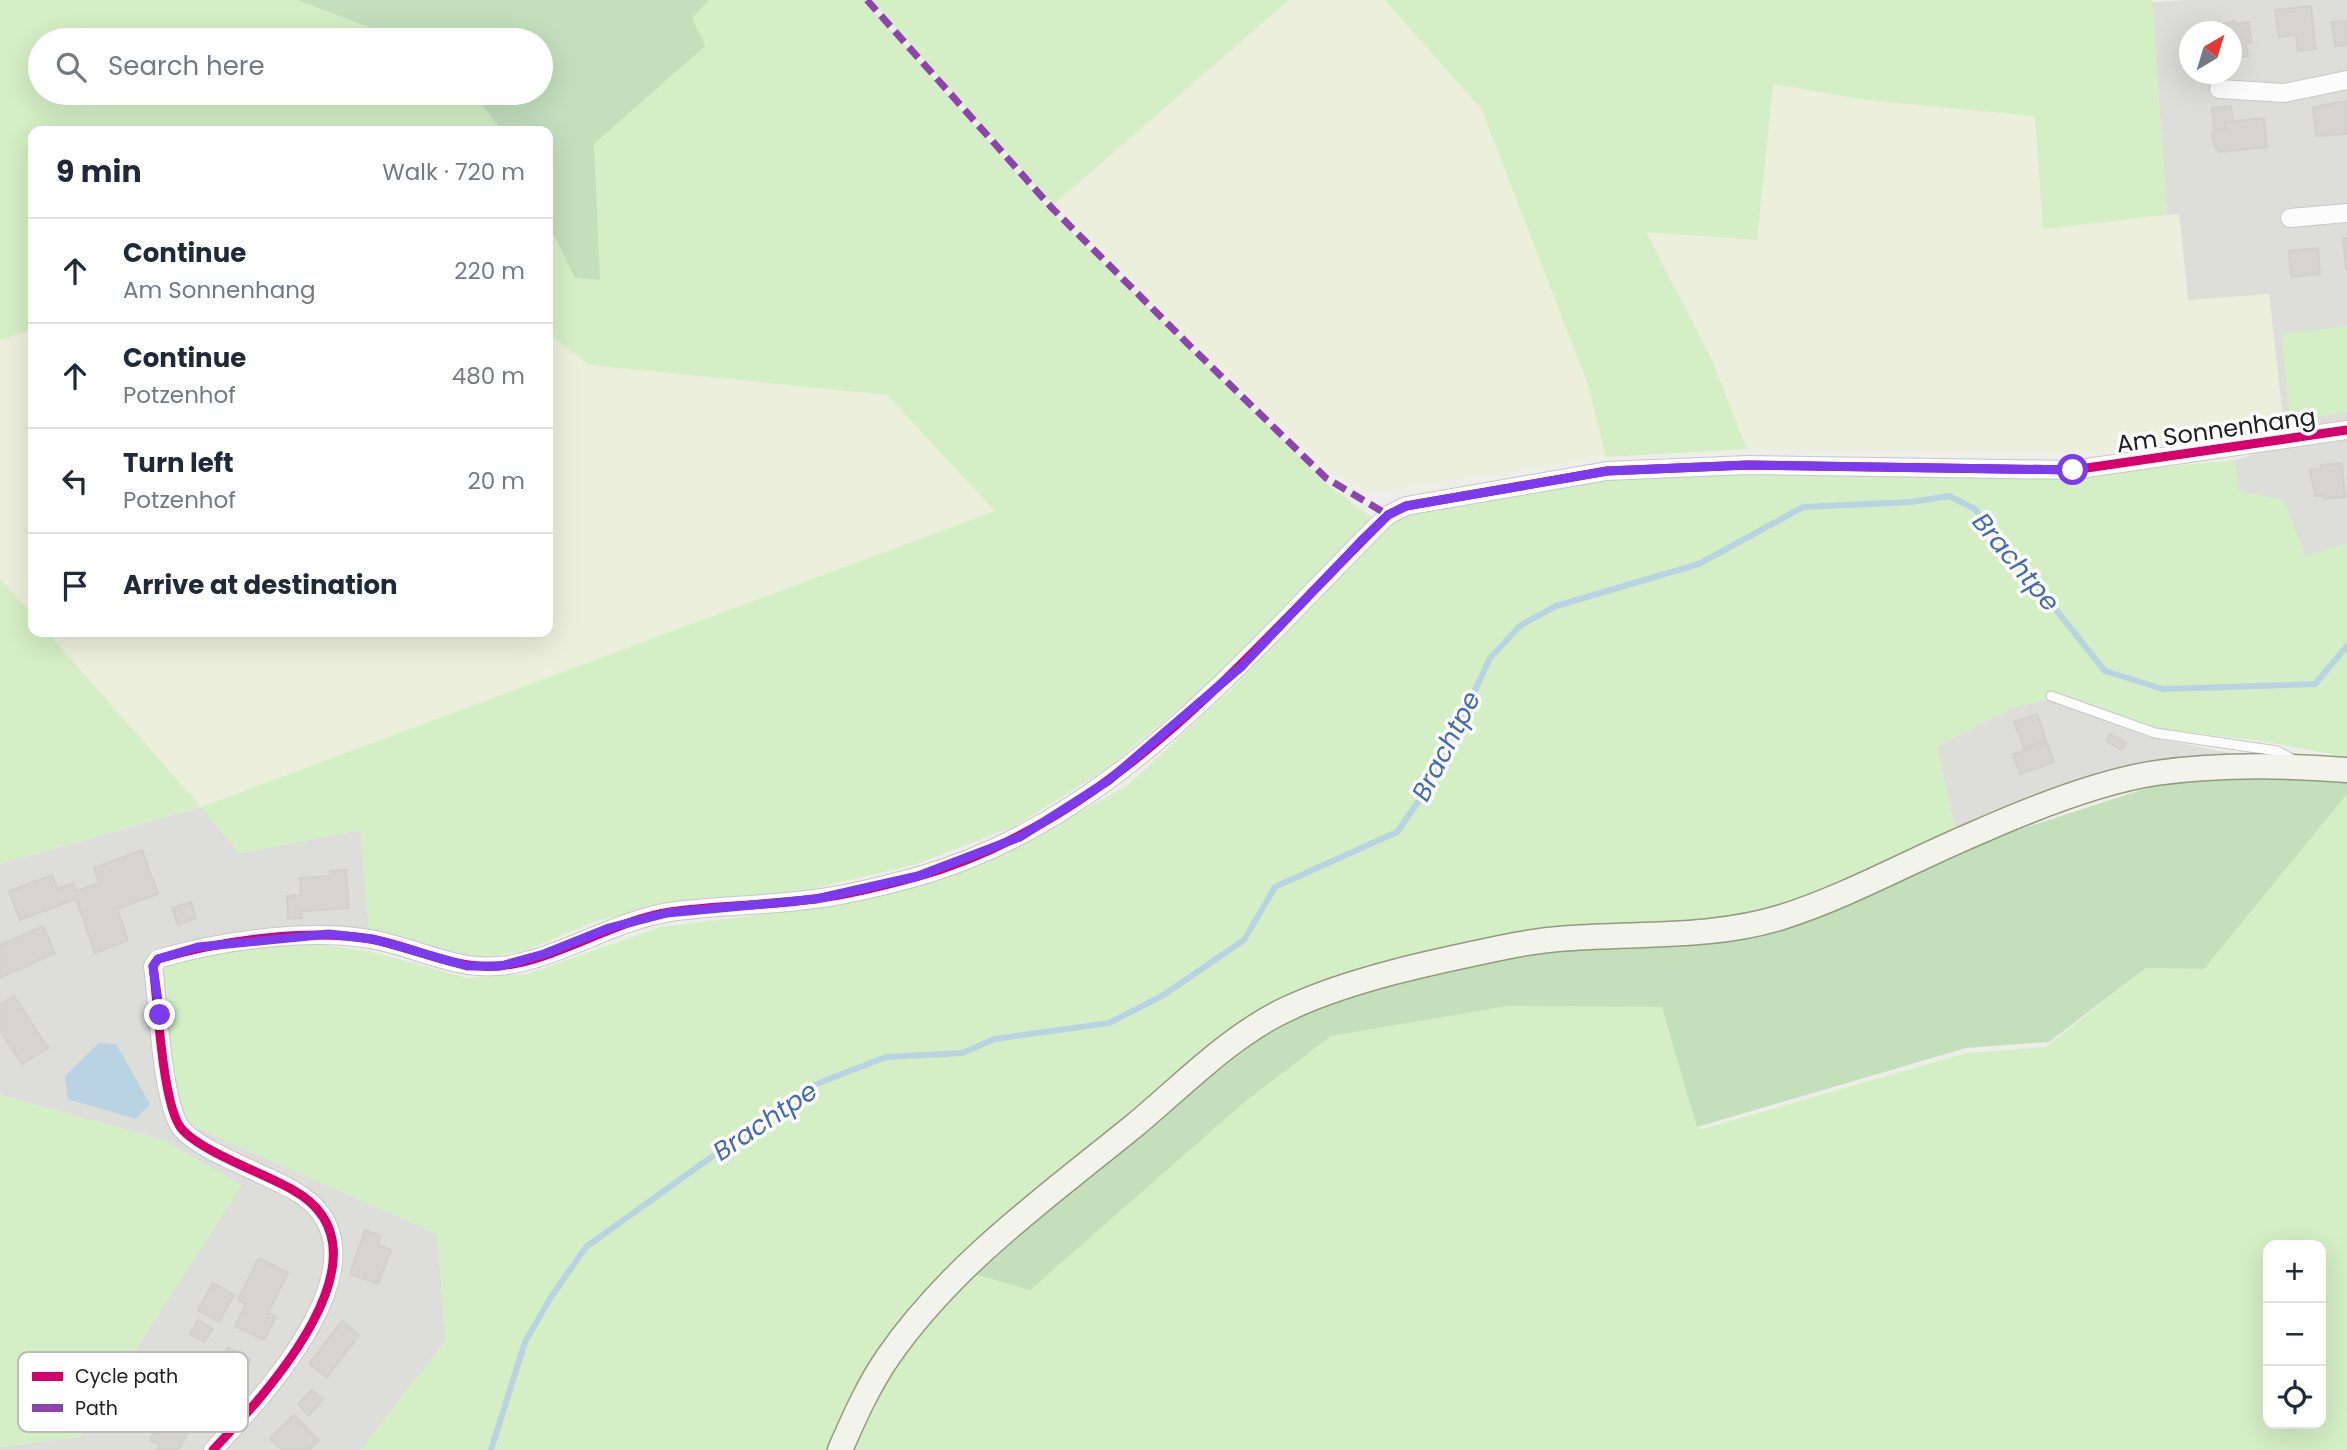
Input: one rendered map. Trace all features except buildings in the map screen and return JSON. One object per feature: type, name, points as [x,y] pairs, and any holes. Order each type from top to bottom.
[{"type":"main road","points":[[841,1450],[866,1391],[888,1356],[966,1268],[1014,1222],[1268,1018],[1321,995],[1509,946],[1544,940],[1741,928],[1782,917],[1978,832],[2069,798],[2158,773],[2301,766],[2347,770]]},
{"type":"street","points":[[2219,89],[2284,93],[2347,80]]},
{"type":"street","points":[[2290,218],[2347,213]]},
{"type":"street","name":"Am Sonnenhang","points":[[248,1410],[279,1374],[320,1312],[335,1267],[328,1228],[315,1205],[295,1191],[199,1142],[178,1123],[174,1115],[165,1061],[153,966],[158,959],[198,947],[329,934],[373,939],[467,966],[501,966],[544,954],[609,928],[667,913],[816,899],[918,876],[1020,837],[1108,781],[1242,666],[1388,515],[1406,506],[1607,471],[1748,465],[2073,470],[2347,430]]},
{"type":"street","name":"Am Sonnenhang","points":[[213,1450],[229,1432]]},
{"type":"lane","points":[[2051,695],[2155,733],[2277,751],[2289,756],[2301,766]]},
{"type":"shaded area","points":[[2347,0],[2347,544],[2305,557],[2284,501],[2239,491],[2234,460],[2286,445],[2269,294],[2188,301],[2179,215],[2167,215],[2152,2]]},
{"type":"shaded area","points":[[2048,699],[2148,737],[2262,759],[1955,830],[1937,746],[2012,708]]},
{"type":"shaded area","points":[[201,807],[240,853],[361,830],[369,930],[316,928],[153,949],[147,964],[180,1120],[437,1234],[446,1340],[361,1450],[0,1450],[0,1447],[80,1437],[81,1432],[248,1432],[248,1352],[104,1352],[164,1140],[0,1095],[0,864]]},
{"type":"green space","points":[[0,0],[297,0],[371,28],[28,28],[28,105],[482,105],[498,126],[28,126],[28,331],[0,340]]},
{"type":"green space","points":[[297,0],[709,0],[692,18],[705,46],[594,144],[600,280],[575,278],[553,233],[553,126],[498,126],[482,105],[553,105],[553,28],[371,28]]},
{"type":"green space","points":[[709,0],[864,0],[1049,210],[1326,483],[1372,518],[1231,665],[1105,770],[1015,826],[917,864],[804,891],[668,904],[596,921],[524,951],[470,959],[369,930],[360,830],[240,853],[200,807],[0,864],[0,578],[28,610],[28,637],[51,637],[201,807],[995,511],[887,395],[589,365],[553,336],[553,233],[575,278],[599,280],[594,144],[704,46],[692,18]]},
{"type":"green space","points":[[871,0],[1289,0],[1053,205]]},
{"type":"green space","points":[[1289,0],[1385,0],[1482,110],[1588,385],[1606,457],[1381,491],[1361,489],[1329,471],[1187,338],[1053,205]]},
{"type":"green space","points":[[1385,0],[2152,0],[2167,215],[2043,229],[2035,116],[1866,100],[1773,84],[1757,240],[1646,232],[1712,360],[1747,449],[1606,457],[1588,385],[1482,110]]},
{"type":"green space","points":[[1773,84],[1866,100],[2036,116],[2043,229],[2179,214],[2188,300],[2269,294],[2284,432],[2226,441],[2075,453],[1747,449],[1712,360],[1645,231],[1757,240]]},
{"type":"green space","points":[[2347,326],[2347,412],[2290,422],[2282,334]]},
{"type":"green space","points":[[28,331],[28,610],[0,578],[0,340]]},
{"type":"green space","points":[[553,336],[589,365],[887,395],[995,511],[687,635],[201,807],[51,637],[553,637]]},
{"type":"green space","points":[[2234,460],[2239,491],[2284,500],[2305,556],[2347,544],[2347,757],[2261,741],[2159,729],[2057,693],[2048,699],[2012,708],[1937,746],[1955,830],[1839,886],[1743,917],[1576,928],[1310,988],[959,1263],[832,1450],[361,1450],[446,1340],[437,1234],[180,1120],[158,968],[236,946],[323,945],[369,951],[467,978],[527,974],[661,927],[805,909],[923,880],[1022,844],[1128,785],[1242,679],[1391,522],[1425,506],[1610,475],[1718,469],[2071,476]]},
{"type":"green space","points":[[2274,769],[2347,778],[2347,794],[2204,969],[2146,968],[2049,1042],[1966,1048],[1697,1127],[1662,1007],[1508,1006],[1331,1036],[1242,1104],[1030,1290],[974,1274],[1078,1182],[1278,1024],[1334,1003],[1461,965],[1521,953],[1669,944],[2159,784]]},
{"type":"green space","points":[[2347,794],[2347,1450],[852,1450],[895,1361],[974,1274],[1242,1104],[1331,1036],[1508,1006],[1663,1007],[1699,1130],[1967,1053],[2046,1047],[2146,968],[2204,969]]},
{"type":"green space","points":[[0,1095],[164,1140],[242,1185],[135,1352],[18,1352],[18,1432],[83,1432],[80,1437],[0,1447]]},
{"type":"water","points":[[99,1043],[116,1044],[150,1104],[136,1119],[68,1099],[65,1076]]},
{"type":"waterway","name":"Brachtpe","points":[[491,1450],[525,1342],[551,1297],[586,1247],[809,1087],[886,1057],[963,1053],[994,1039],[1109,1023],[1162,996],[1244,940],[1275,887],[1397,832],[1433,781],[1490,658],[1521,625],[1556,606],[1699,564],[1803,507],[1911,502],[1949,496],[1975,509],[2105,671],[2163,689],[2315,684],[2347,646]]},
{"type":"marked path","points":[[867,0],[1051,207],[1186,342],[1326,478],[1388,515]]},
{"type":"cycle path","points":[[248,1412],[289,1360],[313,1322],[329,1284],[333,1248],[323,1216],[293,1190],[217,1154],[181,1128],[169,1097],[165,1075],[153,966],[158,959],[236,942],[319,935],[370,939],[449,961],[498,966],[540,957],[626,924],[670,912],[840,895],[916,877],[987,851],[1054,817],[1115,775],[1174,727],[1229,676],[1388,515],[1406,506],[1607,471],[1748,465],[2073,470],[2347,430]]},
{"type":"cycle path","points":[[213,1450],[230,1432]]},
{"type":"route","points":[[160,1015],[153,966],[158,959],[198,947],[329,934],[373,939],[467,966],[501,966],[544,954],[609,928],[667,913],[816,899],[918,876],[1020,837],[1108,781],[1242,666],[1361,541],[1388,515],[1406,506],[1607,471],[1748,465],[2073,470]]}]
